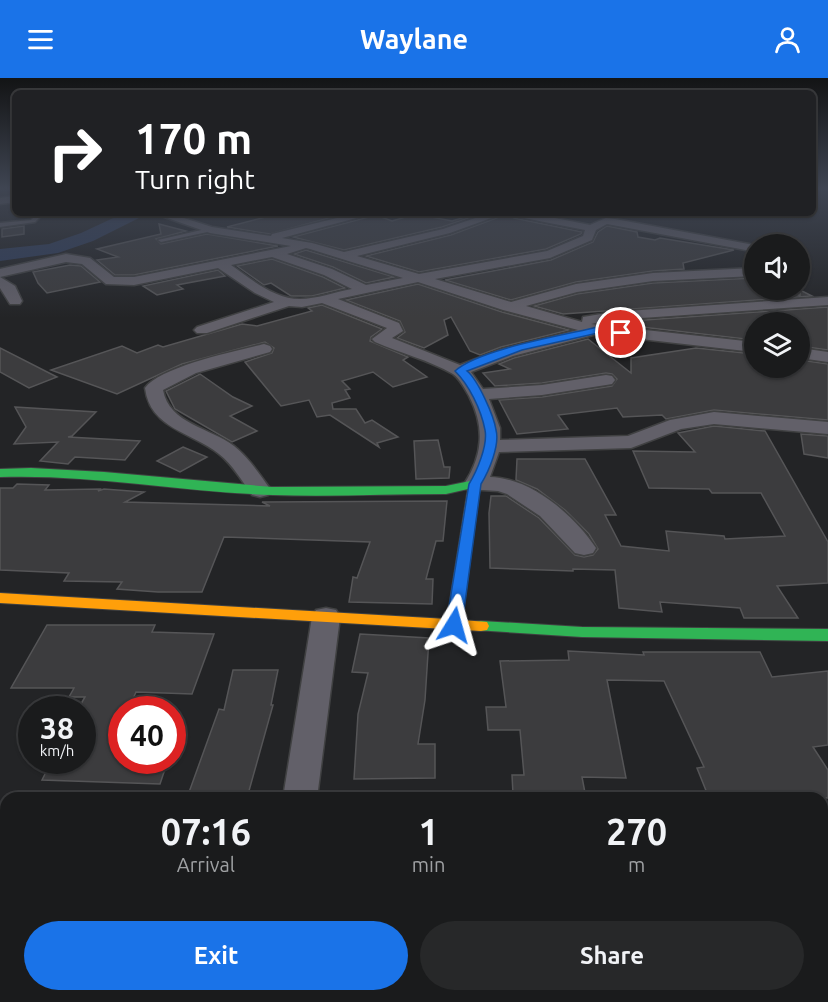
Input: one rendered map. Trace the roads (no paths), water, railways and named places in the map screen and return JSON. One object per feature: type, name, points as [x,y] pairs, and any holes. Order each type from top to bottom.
[{"type":"street","points":[[226,232],[312,246],[345,255],[508,307],[569,331],[598,330],[744,346]]},
{"type":"street","points":[[269,238],[291,232]]},
{"type":"street","points":[[345,255],[441,232]]},
{"type":"street","points":[[221,264],[265,293],[287,302],[302,303],[550,254],[588,238],[590,232]]},
{"type":"street","points":[[668,232],[744,247]]},
{"type":"street","points":[[0,273],[66,258],[86,261],[111,281],[118,283],[312,246]]},
{"type":"street","points":[[274,254],[328,272],[364,290]]},
{"type":"street","points":[[508,307],[554,293],[652,277],[744,272]]},
{"type":"street","points":[[0,281],[10,289],[15,301]]},
{"type":"street","points":[[325,299],[394,326],[395,331],[380,339],[385,343],[466,375],[492,431],[485,469],[475,484],[454,625]]},
{"type":"street","points":[[460,371],[477,362],[613,316],[828,301]]},
{"type":"street","points":[[202,330],[287,302]]},
{"type":"street","points":[[260,490],[247,472],[223,447],[166,415],[154,394],[154,388],[159,383],[186,372],[264,350]]},
{"type":"street","points":[[810,354],[828,357]]},
{"type":"street","points":[[477,395],[542,390],[606,380]]},
{"type":"street","points":[[489,446],[631,441],[677,424],[714,418],[828,428]]},
{"type":"street","points":[[0,473],[31,472],[104,476],[260,490],[446,490],[475,484],[502,485],[532,501],[564,524],[584,548]]},
{"type":"street","points":[[0,598],[582,633],[828,635]]},
{"type":"street","points":[[301,792],[326,617]]},
{"type":"lane","points":[[161,240],[200,232]]},
{"type":"waterway","points":[[0,255],[52,249],[97,232]]}]
